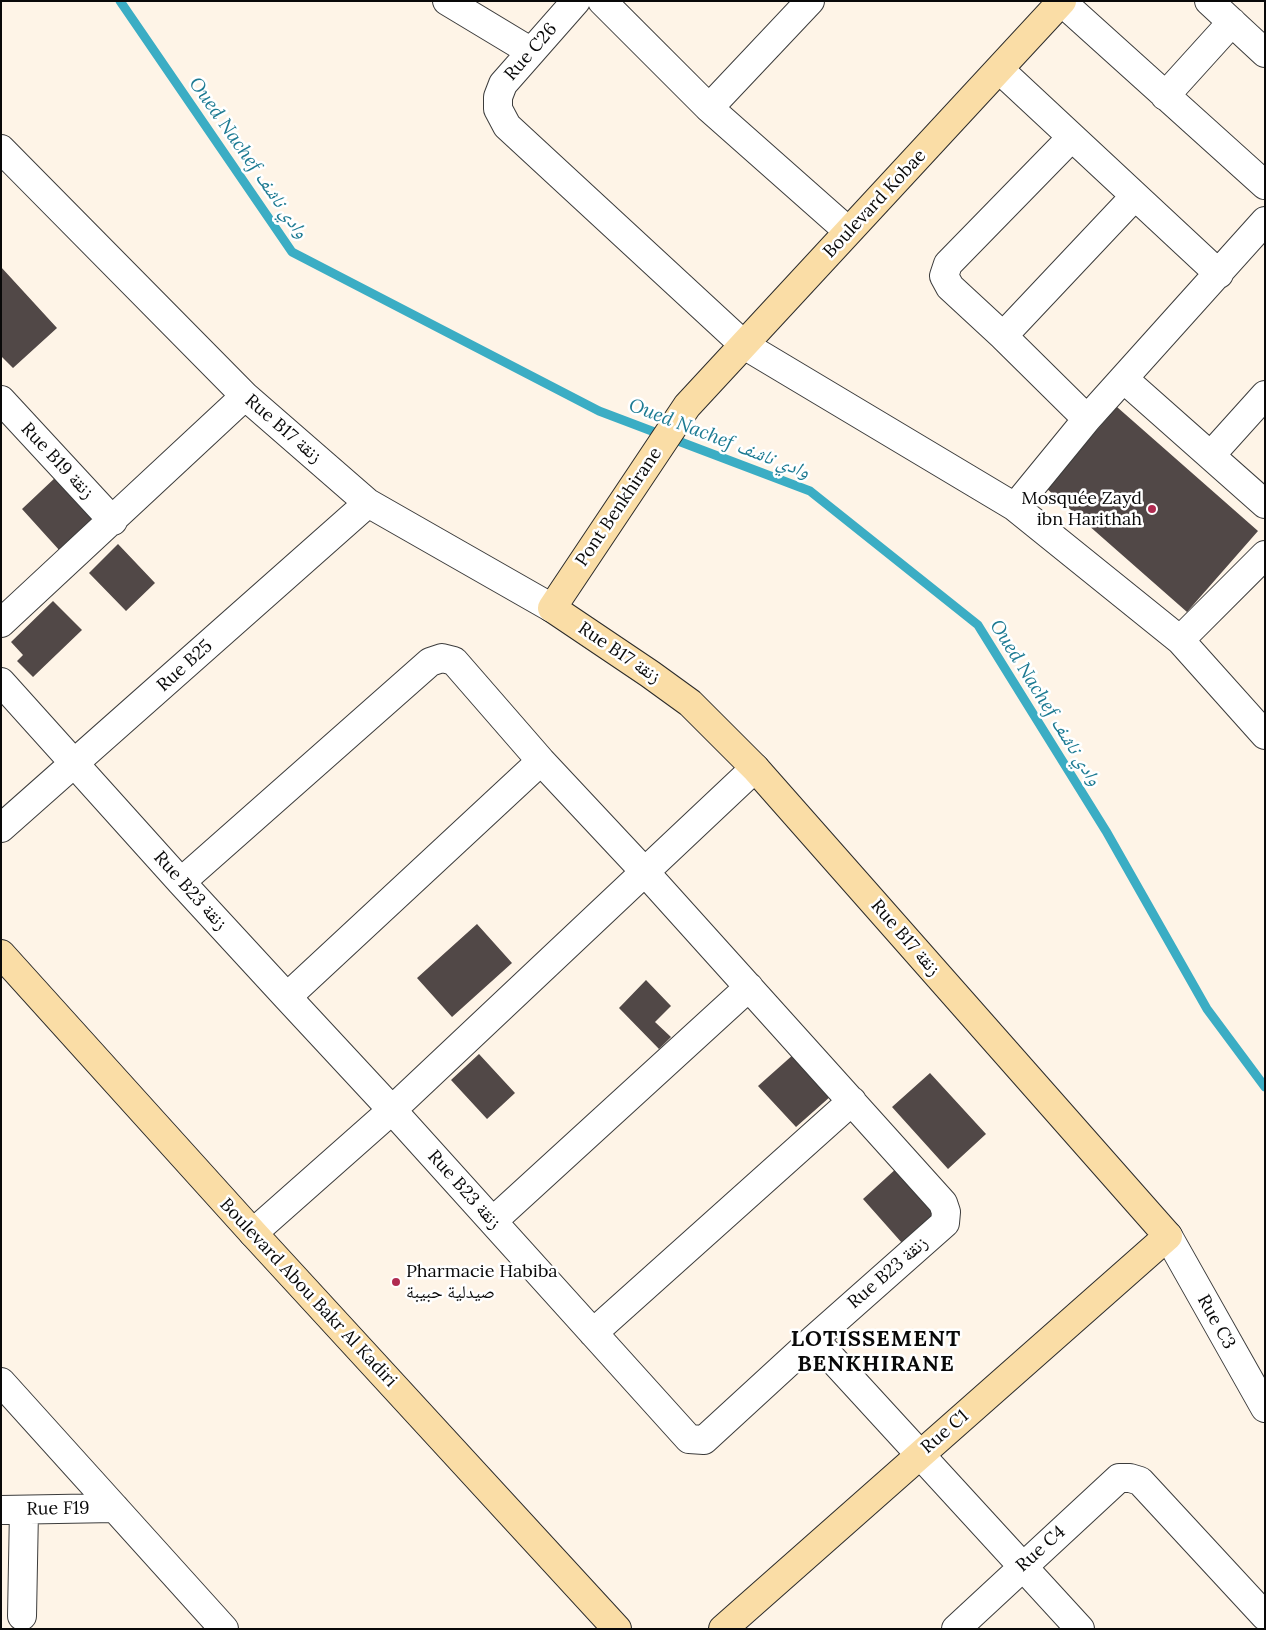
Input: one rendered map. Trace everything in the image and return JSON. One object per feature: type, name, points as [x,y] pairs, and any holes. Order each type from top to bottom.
[{"type":"main road","name":"Boulevard Kobae","points":[[686,406],[744,346],[1062,1]]},
{"type":"main road","name":"Pont Benkhirane","points":[[552,608],[686,406]]},
{"type":"main road","name":"Rue B17 زنقة","points":[[552,608],[690,703],[754,768],[1168,1236]]},
{"type":"main road","name":"Boulevard Abou Bakr Al Kadiri","points":[[1,954],[253,1233],[617,1629]]},
{"type":"main road","name":"Rue C1","points":[[723,1629],[1168,1236]]},
{"type":"street","points":[[447,1],[530,51]]},
{"type":"street","name":"Rue C26","points":[[576,1],[530,51],[503,84],[498,97],[498,109],[507,126],[744,346]]},
{"type":"street","points":[[602,1],[709,108],[848,231]]},
{"type":"street","points":[[709,108],[810,1]]},
{"type":"street","points":[[1062,1],[1165,96],[1265,184]]},
{"type":"street","points":[[1209,1],[1265,53]]},
{"type":"street","points":[[1165,96],[1232,22]]},
{"type":"street","points":[[1000,70],[1219,274]]},
{"type":"street","points":[[1071,138],[948,264],[944,276],[950,287],[1004,336],[1087,419]]},
{"type":"street","name":"Rue B17 زنقة","points":[[1,148],[245,396],[368,503],[552,608]]},
{"type":"street","points":[[1004,336],[1136,196]]},
{"type":"street","points":[[1015,507],[1087,419],[1125,380],[1265,222]]},
{"type":"street","points":[[744,346],[1015,507],[1180,640],[1265,735]]},
{"type":"street","points":[[1125,380],[1265,504]]},
{"type":"street","points":[[1211,455],[1265,395]]},
{"type":"street","points":[[1,624],[245,396]]},
{"type":"street","name":"Rue B19 زنقة","points":[[1,400],[113,521]]},
{"type":"street","name":"Rue B25","points":[[1,828],[75,765],[368,503]]},
{"type":"street","points":[[1180,640],[1261,567]]},
{"type":"street","points":[[181,882],[430,662],[442,658],[454,661],[542,761],[852,1100],[594,1333]]},
{"type":"street","name":"Rue B23 زنقة","points":[[1,682],[689,1439],[704,1440],[944,1223],[946,1212],[944,1203],[852,1100]]},
{"type":"street","points":[[287,997],[542,761]]},
{"type":"street","points":[[253,1233],[392,1110],[754,768]]},
{"type":"street","points":[[493,1222],[749,987]]},
{"type":"street","name":"Rue C3","points":[[1168,1236],[1265,1408]]},
{"type":"street","points":[[814,1339],[1080,1629]]},
{"type":"street","points":[[1,1382],[224,1629]]},
{"type":"street","name":"Rue C4","points":[[956,1629],[1119,1478],[1130,1478],[1140,1481],[1265,1616]]},
{"type":"street","name":"Rue F19","points":[[12,1510],[115,1508]]},
{"type":"street","points":[[12,1510],[22,1616]]},
{"type":"building","points":[[1,267],[57,328],[13,368],[1,356]]},
{"type":"building","name":"Mosquée Zayd ibn Harithah","points":[[1117,407],[1258,531],[1187,612],[1046,488]]},
{"type":"building","points":[[57,476],[95,518],[60,551],[22,509]]},
{"type":"building","points":[[118,544],[155,583],[126,611],[89,573]]},
{"type":"building","points":[[53,601],[82,630],[33,677],[17,661],[23,655],[11,642]]},
{"type":"building","points":[[477,924],[512,963],[452,1017],[417,978]]},
{"type":"building","points":[[646,980],[671,1006],[655,1022],[671,1037],[659,1049],[619,1008]]},
{"type":"building","points":[[479,1054],[515,1093],[487,1119],[451,1080]]},
{"type":"building","points":[[794,1054],[831,1096],[796,1127],[758,1086]]},
{"type":"building","points":[[930,1073],[986,1134],[948,1169],[892,1107]]},
{"type":"building","points":[[898,1167],[938,1212],[902,1243],[863,1199]]},
{"type":"waterway","name":"Oued Nachef وادي ناشف","points":[[120,1],[292,252],[599,411],[810,491],[978,625],[1106,831],[1207,1009],[1265,1087]]},
{"type":"place","name":"Mosquée Zayd ibn Harithah","points":[[1152,509]]},
{"type":"place","name":"Pharmacie Habiba صيدلية حبيبة","points":[[396,1282]]},
{"type":"district","name":"LOTISSEMENT BENKHIRANE","points":[[876,1352]]}]
